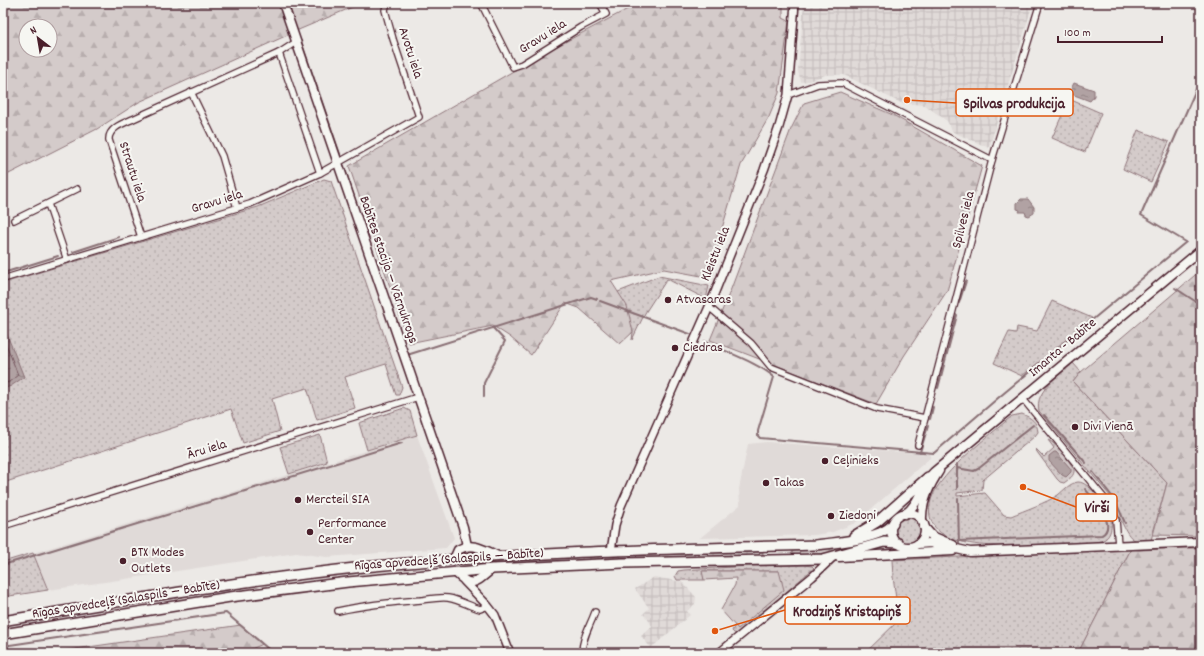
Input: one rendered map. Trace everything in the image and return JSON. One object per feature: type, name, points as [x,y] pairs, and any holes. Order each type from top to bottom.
[{"type":"highway","points":[[838,543],[858,534],[877,522],[928,478]]},
{"type":"highway","name":"Rīgas apvedceļš (Salaspils — Babīte)","points":[[3,621],[255,581],[364,568],[498,556],[815,545],[838,543],[882,532],[890,528],[893,524]]},
{"type":"highway","name":"Rīgas apvedceļš (Salaspils — Babīte)","points":[[3,634],[253,594],[348,582],[492,569],[623,563],[823,559],[884,542],[898,543]]},
{"type":"highway","points":[[253,594],[248,592],[248,588],[249,584],[255,581]]},
{"type":"main road","name":"Babītes stacija — Vārnukrogs","points":[[283,3],[463,527],[467,546]]},
{"type":"main road","name":"Imanta - Babīte","points":[[905,514],[914,506],[928,478],[1201,250]]},
{"type":"main road","name":"Imanta - Babīte","points":[[923,524],[922,509],[932,482],[941,467]]},
{"type":"main road","points":[[962,551],[948,542],[932,536],[916,516],[905,514],[898,517],[893,524],[892,536],[901,546],[910,547],[918,544],[930,543],[962,551],[970,552],[1201,542]]},
{"type":"main road","points":[[918,544],[924,536],[923,524]]},
{"type":"main road","points":[[454,559],[458,550],[467,546],[477,547],[498,556]]},
{"type":"main road","points":[[833,557],[962,551]]},
{"type":"main road","points":[[455,572],[464,581],[473,583],[477,582],[492,569]]},
{"type":"street","name":"Avotu iela","points":[[387,3],[385,10],[416,110]]},
{"type":"street","name":"Gravu iela","points":[[481,3],[513,67],[522,64],[581,27],[606,14],[600,3]]},
{"type":"street","name":"Kleistu iela","points":[[611,551],[615,525],[621,506],[709,307],[764,170],[779,127],[788,95],[795,3]]},
{"type":"street","name":"Spilves iela","points":[[918,445],[992,160],[1040,3]]},
{"type":"street","name":"Strautu iela","points":[[141,237],[109,140],[108,135],[111,130],[133,118],[279,53],[296,42]]},
{"type":"street","points":[[279,53],[320,173]]},
{"type":"street","points":[[788,95],[818,84],[842,83],[992,160]]},
{"type":"street","points":[[191,92],[222,156],[237,208]]},
{"type":"street","name":"Gravu iela","points":[[3,279],[250,204],[320,173],[419,117],[416,110]]},
{"type":"street","points":[[14,220],[77,189]]},
{"type":"street","points":[[48,204],[67,260]]},
{"type":"street","points":[[709,307],[751,343],[771,367],[877,409],[925,418]]},
{"type":"street","name":"Āru iela","points":[[3,526],[418,397]]},
{"type":"street","points":[[1022,399],[1109,504],[1116,520],[1118,545]]},
{"type":"street","points":[[719,653],[812,577],[828,560],[833,557]]},
{"type":"street","points":[[480,579],[478,588],[481,599]]},
{"type":"street","points":[[464,581],[495,615],[510,653]]},
{"type":"street","points":[[338,611],[403,601],[447,598],[464,602],[480,610],[488,606]]},
{"type":"street","points":[[582,653],[582,644],[595,612]]},
{"type":"shaded area","points":[[804,3],[1033,3],[989,148],[953,132],[947,121],[925,105],[901,103],[844,75],[825,75],[809,81],[801,82],[798,71]]},
{"type":"shaded area","points":[[417,435],[454,538],[446,548],[327,557],[296,553],[48,590],[33,553]]},
{"type":"shaded area","points":[[767,442],[930,454],[930,458],[855,523],[833,532],[815,535],[700,538],[740,505],[739,489],[748,444]]},
{"type":"shaded area","points":[[654,577],[682,582],[696,597],[695,604],[687,611],[690,615],[651,648],[641,636],[652,626],[643,614],[649,608],[635,589]]},
{"type":"green space","points":[[3,3],[279,3],[290,34],[139,102],[97,129],[3,177]]},
{"type":"green space","points":[[286,3],[362,3],[296,31]]},
{"type":"green space","points":[[639,3],[781,3],[783,4],[783,18],[789,21],[779,93],[769,117],[741,165],[720,235],[712,278],[664,269],[611,281],[627,306],[633,332],[620,344],[579,308],[565,303],[531,355],[510,337],[493,326],[409,343],[349,166],[548,51]]},
{"type":"green space","points":[[840,92],[893,115],[982,166],[947,291],[904,356],[876,404],[710,340],[731,289],[791,129],[804,103]]},
{"type":"green space","points":[[1069,99],[1101,113],[1085,152],[1052,138]]},
{"type":"green space","points":[[1138,130],[1169,142],[1151,182],[1123,169]]},
{"type":"green space","points":[[324,179],[331,181],[402,387],[399,395],[396,395],[386,364],[345,377],[355,408],[317,420],[307,388],[272,399],[280,431],[243,443],[231,409],[3,483],[3,283],[258,207]]},
{"type":"green space","points":[[1201,270],[1201,536],[1153,535],[1167,483],[1073,382],[1081,372]]},
{"type":"green space","points":[[659,276],[709,286],[706,299],[667,279],[645,313],[632,340],[633,332],[618,292]]},
{"type":"green space","points":[[1052,301],[1092,318],[1022,376],[994,363],[1009,332],[1016,333],[1017,327],[1037,331]]},
{"type":"green space","points":[[1073,363],[1081,372],[1073,382],[1167,483],[1151,540],[1139,541],[1131,538],[1124,527],[1110,496],[1039,411],[1038,403],[1044,390],[1055,378]]},
{"type":"green space","points":[[404,408],[410,411],[417,435],[367,450],[359,423]]},
{"type":"green space","points":[[1022,414],[1035,423],[1038,432],[1035,436],[983,480],[982,490],[957,493],[957,496],[985,493],[1004,515],[1011,516],[1042,504],[1058,495],[1072,484],[1078,482],[1083,483],[1093,491],[1103,503],[1111,520],[1110,533],[1105,539],[1078,544],[995,546],[974,544],[955,540],[940,532],[931,521],[930,504],[934,493],[941,482],[962,459],[1012,416]]},
{"type":"green space","points":[[320,435],[327,462],[289,474],[280,447]]},
{"type":"green space","points":[[1048,440],[1059,448],[1074,469],[1073,475],[1064,483],[1057,479],[1037,452],[1036,449],[1044,457],[1054,448]]},
{"type":"green space","points":[[908,517],[918,521],[922,531],[918,541],[908,545],[898,541],[894,531],[898,521]]},
{"type":"green space","points":[[885,535],[887,536],[886,539],[831,553],[791,555],[793,551],[826,549]]},
{"type":"green space","points":[[1201,548],[1201,653],[1078,653],[1131,549]]},
{"type":"green space","points":[[1131,549],[1078,653],[865,653],[899,620],[892,560]]},
{"type":"green space","points":[[763,552],[763,555],[637,559],[636,555]]},
{"type":"green space","points":[[33,553],[48,590],[3,597],[3,562]]},
{"type":"green space","points":[[620,555],[620,559],[459,567],[458,563],[531,558]]},
{"type":"green space","points":[[749,566],[812,566],[814,568],[737,634],[732,631],[735,625],[738,629],[779,571],[703,571],[704,580],[677,580],[675,576],[678,571],[684,570]]},
{"type":"green space","points":[[702,571],[779,571],[784,590],[738,629],[721,610],[735,585],[736,578],[704,580]]},
{"type":"green space","points":[[241,625],[263,644],[242,653],[47,653]]},
{"type":"water","points":[[1074,83],[1094,90],[1094,96],[1090,101],[1069,93]]},
{"type":"water","points":[[1021,199],[1028,199],[1034,207],[1034,213],[1029,216],[1026,215],[1025,212],[1019,212],[1020,210],[1017,209],[1017,203]]},
{"type":"water","points":[[3,325],[24,377],[11,386],[3,389]]},
{"type":"water","points":[[1056,452],[1071,469],[1071,472],[1066,477],[1062,475],[1049,461],[1049,456]]},
{"type":"waterway","points":[[301,41],[340,154]]},
{"type":"waterway","points":[[704,341],[750,362],[774,377],[758,431],[758,436],[760,438],[934,453],[1186,242],[1141,215],[1201,78]]},
{"type":"waterway","points":[[344,166],[364,228]]},
{"type":"waterway","points":[[73,252],[119,237]]},
{"type":"waterway","points":[[3,273],[58,256]]},
{"type":"waterway","points":[[959,303],[966,281]]},
{"type":"waterway","points":[[1175,288],[1201,305]]},
{"type":"waterway","points":[[406,353],[407,355],[591,297],[597,299]]},
{"type":"waterway","points":[[600,301],[690,334]]},
{"type":"waterway","points":[[938,388],[957,315]]},
{"type":"waterway","points":[[484,397],[484,383],[505,341],[493,328]]},
{"type":"waterway","points":[[930,419],[933,407]]},
{"type":"waterway","points":[[1044,415],[1086,463]]},
{"type":"waterway","points":[[957,468],[974,471],[978,469],[1033,425]]},
{"type":"waterway","points":[[920,452],[928,426]]},
{"type":"waterway","points":[[3,565],[402,443]]},
{"type":"waterway","points":[[957,464],[957,489]]},
{"type":"waterway","points":[[1093,472],[1115,500],[1125,523]]},
{"type":"waterway","points":[[959,541],[1102,535],[1106,531],[1106,518],[1085,489]]},
{"type":"waterway","points":[[958,499],[959,545]]},
{"type":"waterway","points":[[3,646],[226,613],[273,653]]},
{"type":"place","name":"Spilvas produkcija","points":[[907,100]]},
{"type":"place","name":"Atvasaras","points":[[668,300]]},
{"type":"place","name":"Ciedras","points":[[675,348]]},
{"type":"place","name":"Divi Vienā","points":[[1075,427]]},
{"type":"place","name":"Ceļinieks","points":[[825,461]]},
{"type":"place","name":"Takas","points":[[766,483]]},
{"type":"place","name":"Virši","points":[[1023,487]]},
{"type":"place","name":"Mercteil SIA","points":[[298,500]]},
{"type":"place","name":"Ziedoņi","points":[[831,516]]},
{"type":"place","name":"Performance Center","points":[[310,532]]},
{"type":"place","name":"BTX Modes Outlets","points":[[123,561]]},
{"type":"place","name":"Krodziņš Kristapiņš","points":[[715,631]]}]
